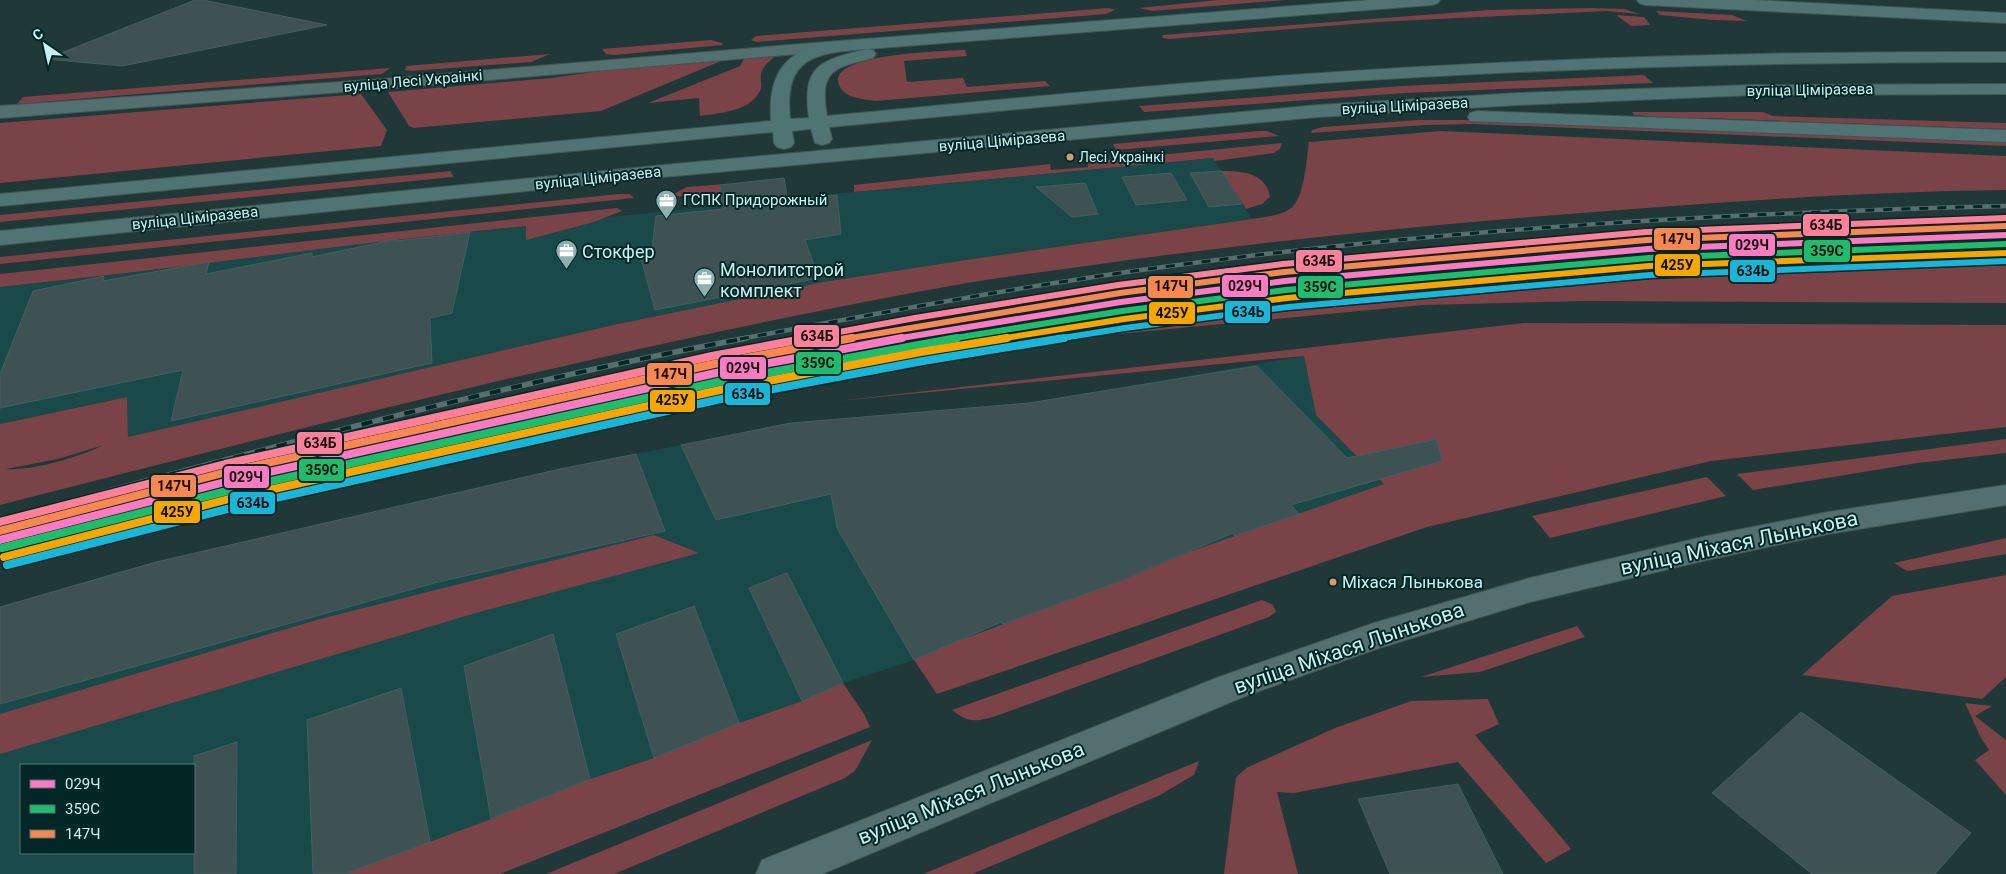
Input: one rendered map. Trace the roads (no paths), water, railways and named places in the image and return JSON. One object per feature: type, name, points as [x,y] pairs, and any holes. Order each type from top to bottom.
[{"type":"main road","points":[[787,161],[782,126],[780,90],[782,79],[788,69],[800,58],[826,47],[1432,0]]},
{"type":"main road","points":[[1644,0],[1928,12],[2006,18]]},
{"type":"main road","points":[[1928,12],[2006,12]]},
{"type":"main road","points":[[825,157],[814,87],[821,72],[833,64],[859,56],[944,38]]},
{"type":"main road","name":"вуліца Ціміразева","points":[[0,200],[819,122],[1306,79],[1500,68],[1848,58],[2006,57]]},
{"type":"main road","name":"вуліца Ціміразева","points":[[0,238],[634,174],[1318,111],[1518,99],[1754,90],[2006,88]]},
{"type":"main road","points":[[1318,111],[2006,136]]},
{"type":"street","name":"вуліца Лесі Украінкі","points":[[0,112],[382,84],[578,66],[826,47]]},
{"type":"street","name":"вуліца Міхася Лынькова","points":[[776,874],[1231,687],[1374,636],[1540,587],[1707,548],[1819,525],[1999,498]]},
{"type":"railway","points":[[740,339],[951,300],[1110,274],[1373,242],[1689,218],[2006,206]]},
{"type":"railway","points":[[0,520],[465,399],[559,377],[747,338]]},
{"type":"place","name":"Лесі Украінкі","points":[[1070,157]]},
{"type":"place","name":"ГСПК Придорожный","points":[[667,219]]},
{"type":"place","name":"Стокфер","points":[[566,270]]},
{"type":"place","name":"Монолитстрой комплект","points":[[704,298]]},
{"type":"place","name":"Міхася Лынькова","points":[[1333,582]]}]
